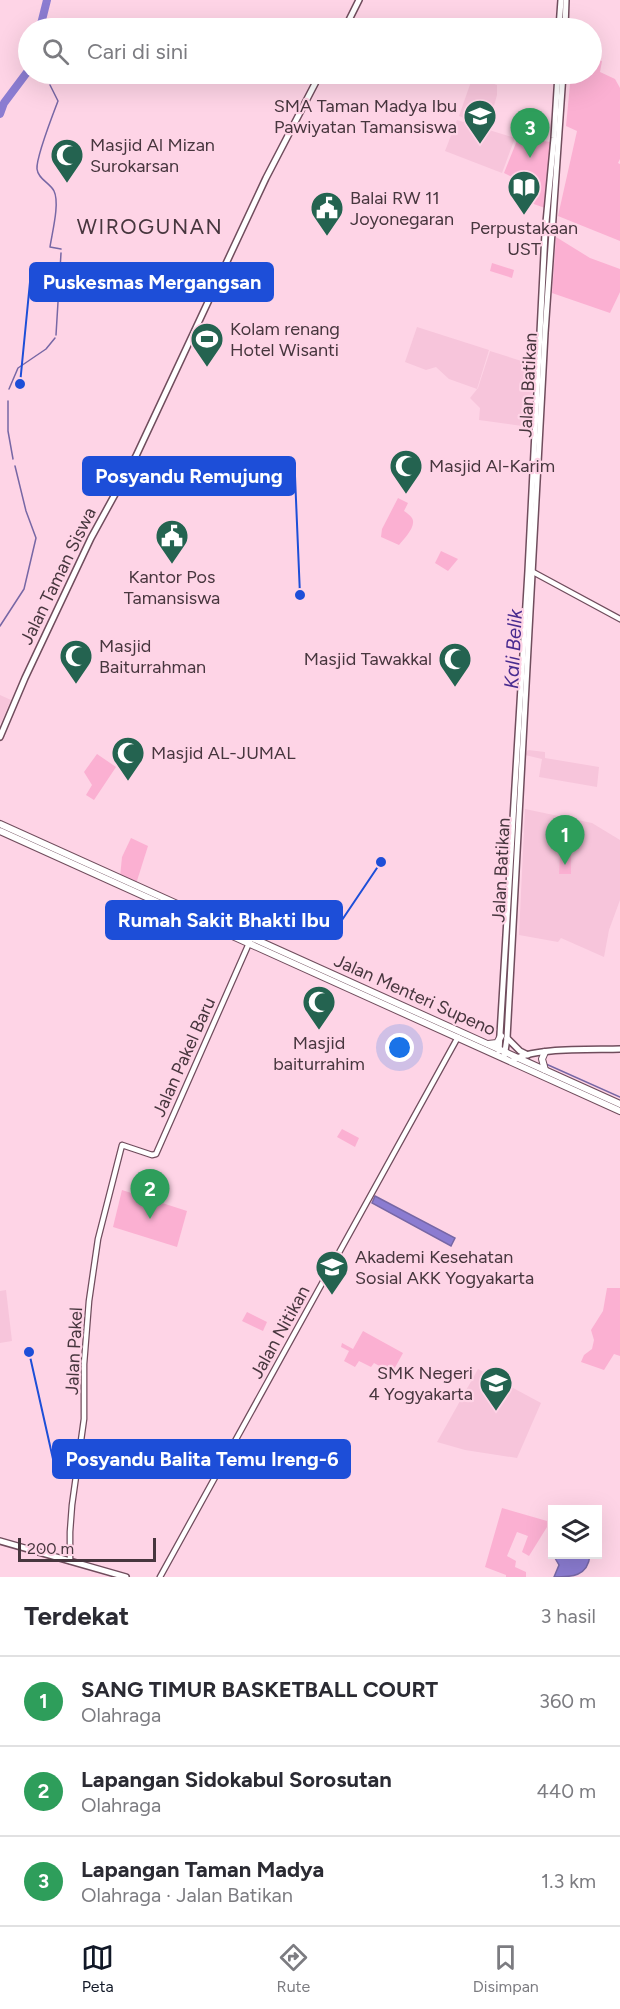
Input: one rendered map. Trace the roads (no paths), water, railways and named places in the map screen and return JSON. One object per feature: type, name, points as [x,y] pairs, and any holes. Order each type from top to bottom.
[{"type":"main road","points":[[350,18],[359,0]]},
{"type":"main road","points":[[560,18],[561,0]]},
{"type":"main road","points":[[565,18],[566,0]]},
{"type":"main road","name":"Jalan Taman Siswa","points":[[0,737],[25,678],[82,558],[135,456],[266,178],[315,84]]},
{"type":"main road","name":"Jalan Batikan","points":[[556,147],[558,84]]},
{"type":"main road","name":"Jalan Batikan","points":[[502,1054],[547,262],[562,84]]},
{"type":"main road","name":"Jalan Menteri Supeno","points":[[0,824],[458,1037],[545,1071],[620,1104]]},
{"type":"main road","name":"Jalan Menteri Supeno","points":[[0,831],[488,1044],[502,1054]]},
{"type":"main road","points":[[488,1044],[494,1044],[504,1037],[528,1055]]},
{"type":"main road","points":[[514,1059],[545,1052],[620,1049]]},
{"type":"main road","points":[[545,1052],[542,1059],[545,1071]]},
{"type":"main road","name":"Jalan Menteri Supeno","points":[[514,1059],[620,1111]]},
{"type":"main road","points":[[0,1541],[126,1577]]},
{"type":"street","points":[[530,572],[620,619]]},
{"type":"street","name":"Jalan Pakel Baru","points":[[122,1145],[152,1155],[156,1154],[251,940]]},
{"type":"street","name":"Jalan Nitikan","points":[[160,1577],[458,1037]]},
{"type":"street","name":"Jalan Pakel","points":[[70,1561],[72,1514],[84,1419],[85,1348],[89,1301],[98,1239],[122,1145]]},
{"type":"waterway","points":[[42,18],[47,0]]},
{"type":"waterway","points":[[0,114],[4,103],[18,84]]},
{"type":"waterway","points":[[50,85],[58,101],[42,146],[37,169],[56,196],[50,247],[61,249]]},
{"type":"waterway","points":[[56,335],[61,253]]},
{"type":"waterway","points":[[9,389],[18,368],[46,349],[55,338]]},
{"type":"waterway","points":[[8,401],[8,431],[13,459]]},
{"type":"waterway","points":[[0,626],[24,589],[36,538],[26,511],[15,466]]},
{"type":"waterway","points":[[507,987],[509,952]]},
{"type":"waterway","points":[[506,1004],[507,990]]},
{"type":"waterway","points":[[546,1064],[620,1097]]},
{"type":"place","name":"SMA Taman Madya Ibu Pawiyatan Tamansiswa","points":[[480,145]]},
{"type":"place","name":"Lapangan Taman Madya","points":[[530,158]]},
{"type":"place","name":"Masjid Al Mizan Surokarsan","points":[[67,184]]},
{"type":"place","name":"Perpustakaan UST","points":[[524,216]]},
{"type":"place","name":"Balai RW 11 Joyonegaran","points":[[327,237]]},
{"type":"place","name":"Kolam renang Hotel Wisanti","points":[[207,368]]},
{"type":"place","name":"Puskesmas Mergangsan","points":[[20,384]]},
{"type":"place","name":"Masjid Al-Karim","points":[[406,495]]},
{"type":"place","name":"Kantor Pos Tamansiswa","points":[[172,565]]},
{"type":"place","name":"Posyandu Remujung","points":[[300,595]]},
{"type":"place","name":"Masjid Baiturrahman","points":[[76,685]]},
{"type":"place","name":"Masjid Tawakkal","points":[[455,688]]},
{"type":"place","name":"Masjid AL-JUMAL","points":[[128,782]]},
{"type":"place","name":"Rumah Sakit Bhakti Ibu","points":[[381,862]]},
{"type":"place","name":"SANG TIMUR BASKETBALL COURT","points":[[565,865]]},
{"type":"place","name":"Masjid baiturrahim","points":[[319,1031]]},
{"type":"place","name":"Lapangan Sidokabul Sorosutan","points":[[150,1219]]},
{"type":"place","name":"Akademi Kesehatan Sosial AKK Yogyakarta","points":[[332,1296]]},
{"type":"place","name":"Posyandu Balita Temu Ireng-6","points":[[29,1352]]},
{"type":"place","name":"SMK Negeri 4 Yogyakarta","points":[[496,1412]]},
{"type":"district","name":"WIROGUNAN","points":[[150,226]]},
{"type":"water label","name":"Kali Belik","points":[[513,649]]}]
